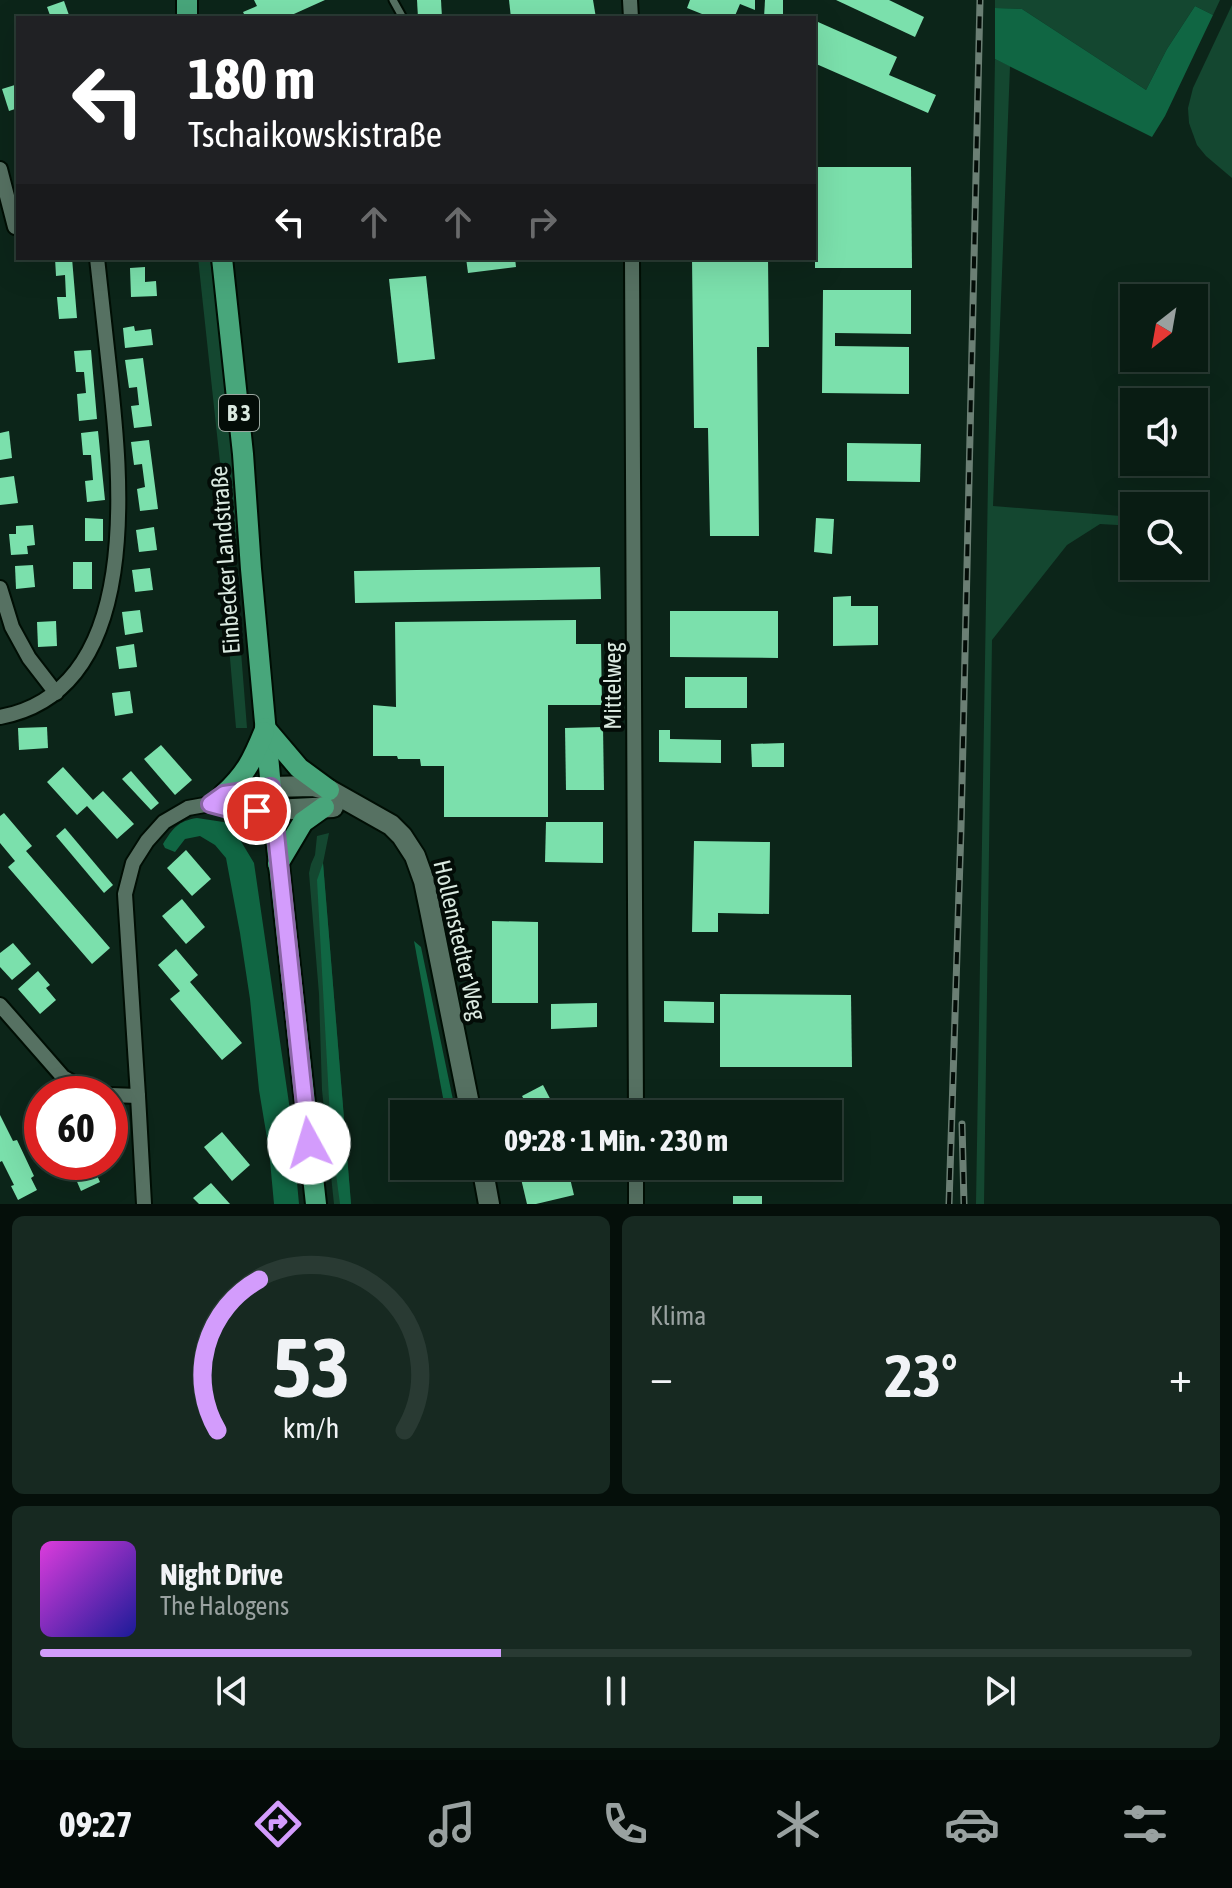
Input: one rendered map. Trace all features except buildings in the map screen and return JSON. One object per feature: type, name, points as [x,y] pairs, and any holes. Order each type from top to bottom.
[{"type":"main road","name":"Einbecker Landstraße","points":[[222,260],[243,454],[273,810]]},
{"type":"main road","points":[[217,799],[242,778],[255,756],[265,728],[327,799]]},
{"type":"main road","points":[[271,787],[313,786],[327,799]]},
{"type":"main road","points":[[273,810],[327,799]]},
{"type":"main road","points":[[278,864],[303,822],[327,799]]},
{"type":"main road","name":"Hollenstedter Weg","points":[[327,799],[356,805],[391,825],[415,856],[424,881],[468,1100]]},
{"type":"main road","name":"B 3","points":[[273,810],[316,1204]]},
{"type":"main road","points":[[485,1180],[489,1204]]},
{"type":"street","points":[[0,169],[11,228]]},
{"type":"street","points":[[0,717],[21,713],[56,693],[78,670],[95,639],[109,594],[116,551],[119,480],[97,260]]},
{"type":"street","name":"Mittelweg","points":[[632,260],[636,1100]]},
{"type":"street","points":[[0,588],[12,627],[29,658],[56,693]]},
{"type":"street","points":[[144,1204],[125,894],[133,863],[164,822],[188,808],[271,787]]},
{"type":"street","points":[[217,799],[240,812],[273,810]]},
{"type":"street","points":[[0,1005],[62,1076]]},
{"type":"street","points":[[128,1096],[138,1096]]},
{"type":"street","points":[[636,1180],[636,1204]]},
{"type":"lane","points":[[393,0],[395,14]]},
{"type":"green space","points":[[995,0],[1220,0],[1213,15],[1195,6],[1167,49],[1146,90],[1022,9],[995,8]]},
{"type":"green space","points":[[1232,5],[1232,178],[1197,145],[1189,123],[1188,108],[1193,88]]},
{"type":"green space","points":[[1195,6],[1213,15],[1152,137],[995,59],[995,8],[1022,9],[1146,90],[1167,49]]},
{"type":"green space","points":[[995,59],[1010,66],[993,506],[1120,516],[1120,525],[1100,524],[1067,545],[992,640],[984,1204],[976,1204]]},
{"type":"green space","points":[[198,260],[210,260],[231,419],[237,504],[235,575],[247,728],[236,728],[223,577],[225,509]]},
{"type":"green space","points":[[197,818],[230,823],[254,863],[291,1117],[299,1204],[274,1204],[250,999],[226,858],[215,845],[200,836],[185,839],[175,852],[163,844],[177,826]]},
{"type":"green space","points":[[329,833],[323,863],[351,1204],[334,1204],[322,1090],[319,994],[309,873],[317,836]]},
{"type":"green space","points":[[323,863],[351,1204],[340,1204],[331,1136],[317,880]]},
{"type":"green space","points":[[414,941],[421,947],[453,1100],[443,1100]]},
{"type":"railway","points":[[949,1204],[980,0]]},
{"type":"railway","points":[[962,1124],[964,1204]]},
{"type":"route","points":[[257,811],[240,812],[210,804],[224,794],[271,787],[309,1143]]}]
